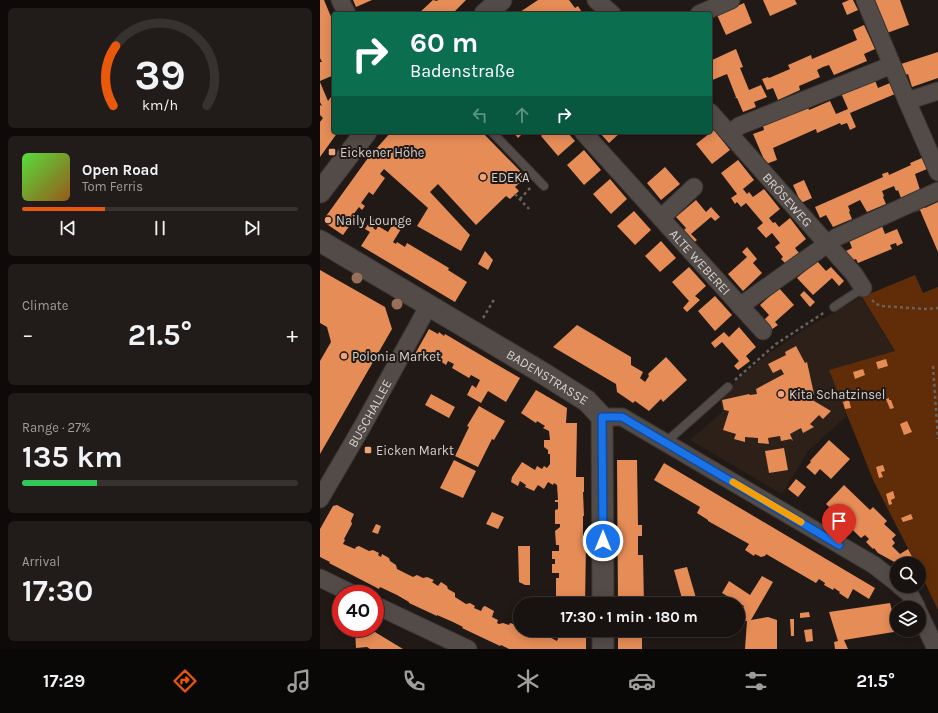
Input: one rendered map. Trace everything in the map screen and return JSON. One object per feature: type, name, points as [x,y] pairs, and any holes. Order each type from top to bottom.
[{"type":"street","points":[[340,0],[346,12]]},
{"type":"street","points":[[487,12],[501,0]]},
{"type":"street","points":[[596,0],[610,12]]},
{"type":"street","points":[[704,12],[731,0]]},
{"type":"street","points":[[865,0],[938,172]]},
{"type":"street","points":[[730,134],[739,126],[892,65]]},
{"type":"street","points":[[907,101],[938,91]]},
{"type":"street","name":"BRÖSEWEG","points":[[712,114],[854,274],[865,292]]},
{"type":"street","points":[[323,183],[364,134]]},
{"type":"street","name":"ALTE WEBEREI","points":[[585,134],[763,331]]},
{"type":"street","name":"ALTE WEBEREI","points":[[661,218],[694,188]]},
{"type":"street","name":"ALTE WEBEREI","points":[[740,306],[837,237],[938,191]]},
{"type":"street","name":"BADENSTRASSE","points":[[320,241],[519,358],[587,401],[602,417]]},
{"type":"street","name":"BUSCHALLEE","points":[[320,499],[362,427],[429,305]]},
{"type":"street","points":[[603,597],[602,417],[622,417],[874,565],[890,578]]},
{"type":"street","points":[[320,578],[334,585]]},
{"type":"street","points":[[384,608],[468,649]]},
{"type":"street","points":[[926,628],[936,649]]},
{"type":"street","points":[[603,637],[603,649]]},
{"type":"lane","points":[[494,134],[544,186]]},
{"type":"lane","points":[[834,307],[865,292]]},
{"type":"lane","points":[[666,442],[728,386]]},
{"type":"path","points":[[520,199],[538,179]]},
{"type":"path","points":[[515,194],[529,208]]},
{"type":"path","points":[[865,292],[876,304],[882,306],[925,309],[938,308]]},
{"type":"path","points":[[483,321],[495,298]]},
{"type":"path","points":[[728,386],[776,344],[834,307]]},
{"type":"path","points":[[933,366],[938,439]]},
{"type":"shaded area","points":[[915,275],[923,293],[938,287],[938,610],[926,585],[926,557],[912,557],[874,482],[829,370],[895,351],[862,297]]},
{"type":"shaded area","name":"Kita Schatzinsel","points":[[861,297],[895,352],[830,370],[847,416],[809,450],[782,494],[690,440],[722,412],[720,399],[728,388],[768,354],[808,327]]},
{"type":"building","points":[[320,0],[324,0],[332,19],[332,76],[320,81],[320,62],[322,62],[320,58]]},
{"type":"building","points":[[353,0],[372,0],[356,7]]},
{"type":"building","points":[[433,0],[466,0],[454,12],[420,12]]},
{"type":"building","points":[[538,0],[569,0],[575,8],[578,6],[582,12],[520,12]]},
{"type":"building","points":[[763,0],[795,0],[797,4],[770,16]]},
{"type":"building","points":[[853,0],[858,10],[847,15],[842,3]]},
{"type":"building","points":[[875,0],[900,0],[909,25],[887,33]]},
{"type":"building","points":[[744,3],[752,23],[726,35],[717,15]]},
{"type":"building","points":[[864,25],[875,49],[864,54],[867,61],[834,75],[829,65],[823,67],[817,70],[820,77],[799,86],[800,90],[778,100],[773,88],[767,90],[762,79],[769,78],[790,69],[788,65],[811,55],[812,59],[857,40],[853,30]]},
{"type":"building","points":[[736,49],[743,67],[740,68],[749,90],[761,85],[767,97],[754,102],[756,107],[743,112],[737,98],[735,98],[736,97],[727,74],[712,80],[712,60]]},
{"type":"building","points":[[938,52],[938,78],[912,87],[908,74],[902,76],[898,65]]},
{"type":"building","points":[[874,78],[878,88],[890,83],[895,94],[850,113],[856,127],[850,130],[847,123],[841,125],[840,123],[817,133],[816,129],[773,148],[777,160],[766,164],[753,134],[764,130],[763,126],[808,107],[809,110],[830,101],[836,114],[848,109],[841,93]]},
{"type":"building","points":[[320,82],[328,101],[332,96],[332,134],[337,134],[320,157],[320,122],[323,118],[320,115],[320,105],[322,106],[320,102]]},
{"type":"building","points":[[714,130],[730,150],[712,164],[696,144],[709,134],[712,134]]},
{"type":"building","points":[[389,134],[484,134],[526,177],[515,187],[519,191],[510,199],[506,196],[476,225],[438,184],[430,192],[470,235],[461,251],[417,226],[428,208],[384,169],[380,174],[385,178],[373,195],[369,192],[361,203],[365,206],[362,210],[359,207],[347,223],[350,225],[343,235],[325,223],[324,219],[368,158]]},
{"type":"building","points":[[515,134],[522,134],[518,138]]},
{"type":"building","points":[[543,134],[569,134],[575,141],[558,156],[541,136]]},
{"type":"building","points":[[601,134],[619,134],[609,143]]},
{"type":"building","points":[[584,150],[601,170],[584,185],[567,165]]},
{"type":"building","points":[[922,158],[927,169],[915,174],[920,190],[901,198],[898,190],[896,191],[894,186],[882,191],[886,204],[867,212],[860,200],[848,206],[852,219],[833,227],[826,215],[820,218],[815,207],[883,177],[882,174],[888,172],[889,175]]},
{"type":"building","points":[[738,160],[754,180],[743,189],[747,194],[749,192],[753,197],[764,189],[780,209],[769,218],[773,223],[775,222],[779,227],[790,218],[806,239],[795,248],[799,253],[785,263],[781,259],[783,257],[775,247],[780,243],[772,233],[766,238],[757,228],[763,223],[746,203],[741,207],[737,202],[735,204],[731,198],[737,194],[721,173]]},
{"type":"building","points":[[665,167],[680,184],[661,200],[647,183]]},
{"type":"building","points":[[610,179],[627,199],[611,214],[593,194]]},
{"type":"building","points":[[804,180],[812,198],[801,203],[793,185]]},
{"type":"building","points":[[696,200],[706,212],[711,207],[720,217],[715,221],[711,217],[691,234],[697,240],[692,244],[681,233],[686,228],[676,217]]},
{"type":"building","points":[[922,202],[925,208],[938,202],[938,252],[920,210],[914,212],[911,206]]},
{"type":"building","points":[[634,211],[651,230],[635,245],[617,226]]},
{"type":"building","points":[[372,218],[377,222],[373,228],[376,230],[378,226],[388,232],[393,224],[401,229],[393,242],[396,244],[397,242],[405,247],[407,243],[449,268],[448,270],[467,282],[455,302],[361,246],[370,232],[365,229]]},
{"type":"building","points":[[882,226],[885,234],[897,229],[903,243],[897,246],[896,243],[890,245],[892,249],[858,263],[856,259],[850,261],[846,251],[852,248],[849,240]]},
{"type":"building","points":[[661,241],[676,258],[660,272],[645,256]]},
{"type":"building","points":[[747,247],[757,259],[753,263],[762,273],[743,291],[728,274],[747,257],[742,252]]},
{"type":"building","points":[[485,251],[493,260],[488,270],[478,264]]},
{"type":"building","points":[[817,261],[826,271],[831,267],[844,281],[839,286],[832,278],[813,295],[797,278]]},
{"type":"building","points":[[689,267],[706,286],[695,296],[700,300],[687,312],[683,308],[689,301],[672,282]]},
{"type":"building","points":[[320,270],[385,307],[392,329],[320,454],[320,361],[331,342],[327,327],[320,323]]},
{"type":"building","points":[[779,288],[794,305],[775,322],[778,325],[771,330],[763,321],[769,315],[760,305]]},
{"type":"building","points":[[804,291],[815,302],[810,307],[800,295]]},
{"type":"building","points":[[715,296],[732,315],[715,331],[698,311]]},
{"type":"building","points":[[577,325],[631,357],[631,365],[643,372],[640,378],[645,382],[649,376],[648,374],[666,357],[687,380],[663,402],[661,399],[649,411],[635,401],[633,403],[617,392],[616,384],[553,347]]},
{"type":"building","points":[[739,327],[756,347],[746,356],[750,361],[738,370],[734,366],[739,361],[722,342],[715,348],[711,343],[724,332],[729,337]]},
{"type":"building","points":[[429,329],[438,334],[439,332],[444,336],[445,334],[520,378],[506,402],[488,391],[481,403],[467,395],[472,385],[476,388],[480,380],[471,375],[469,378],[452,368],[454,364],[448,361],[446,365],[439,360],[441,357],[434,352],[428,362],[415,354]]},
{"type":"building","points":[[796,346],[805,363],[807,362],[814,394],[809,398],[831,411],[823,419],[819,415],[810,424],[814,427],[803,433],[801,428],[790,434],[793,441],[791,439],[781,441],[780,436],[768,438],[769,444],[758,443],[758,438],[745,437],[745,442],[734,439],[736,434],[723,430],[729,411],[724,410],[722,400],[749,394],[757,394],[756,389],[784,374],[781,369],[773,373],[768,364],[786,355],[785,352]]},
{"type":"building","points":[[886,359],[888,366],[878,369],[876,362]]},
{"type":"building","points":[[863,369],[865,375],[855,379],[853,372]]},
{"type":"building","points":[[536,390],[567,408],[566,423],[577,423],[576,477],[584,477],[583,538],[585,538],[586,545],[585,597],[556,597],[556,578],[559,578],[559,573],[552,573],[552,564],[555,564],[555,559],[552,559],[552,551],[559,551],[559,545],[556,545],[555,531],[560,527],[560,524],[555,524],[555,510],[558,509],[558,502],[555,502],[555,500],[558,500],[557,485],[554,483],[553,485],[548,482],[544,489],[538,485],[534,491],[525,487],[526,485],[520,481],[518,486],[511,482],[512,477],[522,462],[535,470],[537,466],[542,469],[544,466],[547,468],[550,464],[550,454],[548,454],[548,450],[544,447],[544,440],[550,440],[549,431],[543,428],[545,426],[537,421],[536,423],[521,413]]},
{"type":"building","points":[[431,394],[455,407],[449,418],[425,405]]},
{"type":"building","points":[[889,398],[894,408],[890,409],[886,399]]},
{"type":"building","points":[[849,400],[851,408],[845,409],[843,402]]},
{"type":"building","points":[[479,406],[505,421],[494,440],[492,439],[478,467],[455,456],[469,427],[467,426]]},
{"type":"building","points":[[907,421],[912,432],[904,435],[900,424]]},
{"type":"building","points":[[829,440],[850,459],[831,479],[820,469],[815,475],[806,467]]},
{"type":"building","points":[[784,448],[788,470],[769,473],[765,451]]},
{"type":"building","points":[[454,460],[476,471],[463,498],[440,488]]},
{"type":"building","points":[[617,460],[637,460],[638,525],[642,525],[642,536],[638,536],[638,555],[643,555],[644,597],[618,597]]},
{"type":"building","points":[[664,463],[875,588],[869,599],[853,589],[848,599],[834,588],[833,590],[824,585],[825,583],[819,579],[816,583],[766,554],[765,556],[761,557],[755,554],[754,556],[745,550],[749,544],[708,521],[697,513],[700,507],[654,480]]},
{"type":"building","points":[[883,465],[885,471],[881,472],[883,477],[879,478],[876,467]]},
{"type":"building","points":[[796,479],[806,487],[798,497],[788,489]]},
{"type":"building","points":[[844,485],[870,510],[873,507],[887,521],[884,524],[896,535],[892,539],[895,543],[892,546],[900,554],[908,549],[912,557],[890,557],[890,560],[878,553],[866,542],[869,539],[865,535],[861,538],[826,504]]},
{"type":"building","points":[[893,491],[895,498],[891,500],[892,504],[889,505],[886,494]]},
{"type":"building","points":[[337,505],[354,514],[351,521],[352,524],[343,544],[355,549],[359,546],[369,551],[373,550],[379,553],[378,555],[381,557],[382,554],[389,558],[390,561],[396,565],[397,569],[413,577],[417,575],[423,578],[427,577],[434,580],[432,582],[438,586],[441,582],[455,593],[455,597],[466,604],[470,603],[475,606],[474,608],[481,611],[485,606],[494,611],[492,617],[498,620],[497,623],[509,625],[510,623],[513,624],[513,637],[549,637],[557,641],[559,637],[586,637],[586,649],[509,649],[501,645],[500,646],[462,628],[463,627],[453,622],[409,603],[384,589],[384,585],[371,585],[329,563],[330,562],[320,557],[320,529],[333,506]]},
{"type":"building","points":[[492,512],[504,517],[498,529],[486,524]]},
{"type":"building","points":[[911,514],[913,519],[903,522],[901,518]]},
{"type":"building","points":[[376,524],[381,526],[378,534],[372,532]]},
{"type":"building","points":[[518,546],[530,546],[530,585],[525,585],[519,582]]},
{"type":"building","points":[[687,567],[696,597],[682,597],[674,570]]},
{"type":"building","points":[[762,576],[773,582],[751,620],[768,617],[777,620],[777,649],[745,649],[747,621],[745,621],[745,597],[729,597],[722,593],[729,581],[750,595]]},
{"type":"building","points":[[890,603],[890,633],[844,640],[848,649],[835,649],[834,642],[838,641],[829,612]]},
{"type":"building","points":[[809,612],[810,617],[800,618],[800,613]]},
{"type":"building","points":[[790,619],[794,619],[794,636],[791,636]]},
{"type":"building","points":[[812,629],[813,641],[806,642],[804,630]]},
{"type":"building","points":[[355,637],[383,637],[403,649],[370,649],[367,647],[356,648]]},
{"type":"building","points":[[618,637],[642,637],[642,649],[618,649]]},
{"type":"slow traffic","points":[[733,482],[801,522]]},
{"type":"place","name":"Eickener Höhe","points":[[332,152]]},
{"type":"place","name":"EDEKA","points":[[483,177]]},
{"type":"place","name":"Naily Lounge","points":[[328,220]]},
{"type":"place","name":"Polonia Market","points":[[344,356]]},
{"type":"place","name":"Kita Schatzinsel","points":[[781,394]]},
{"type":"place","name":"Eicken Markt","points":[[368,450]]},
{"type":"route","points":[[603,541],[602,417],[622,417],[839,545]]}]
